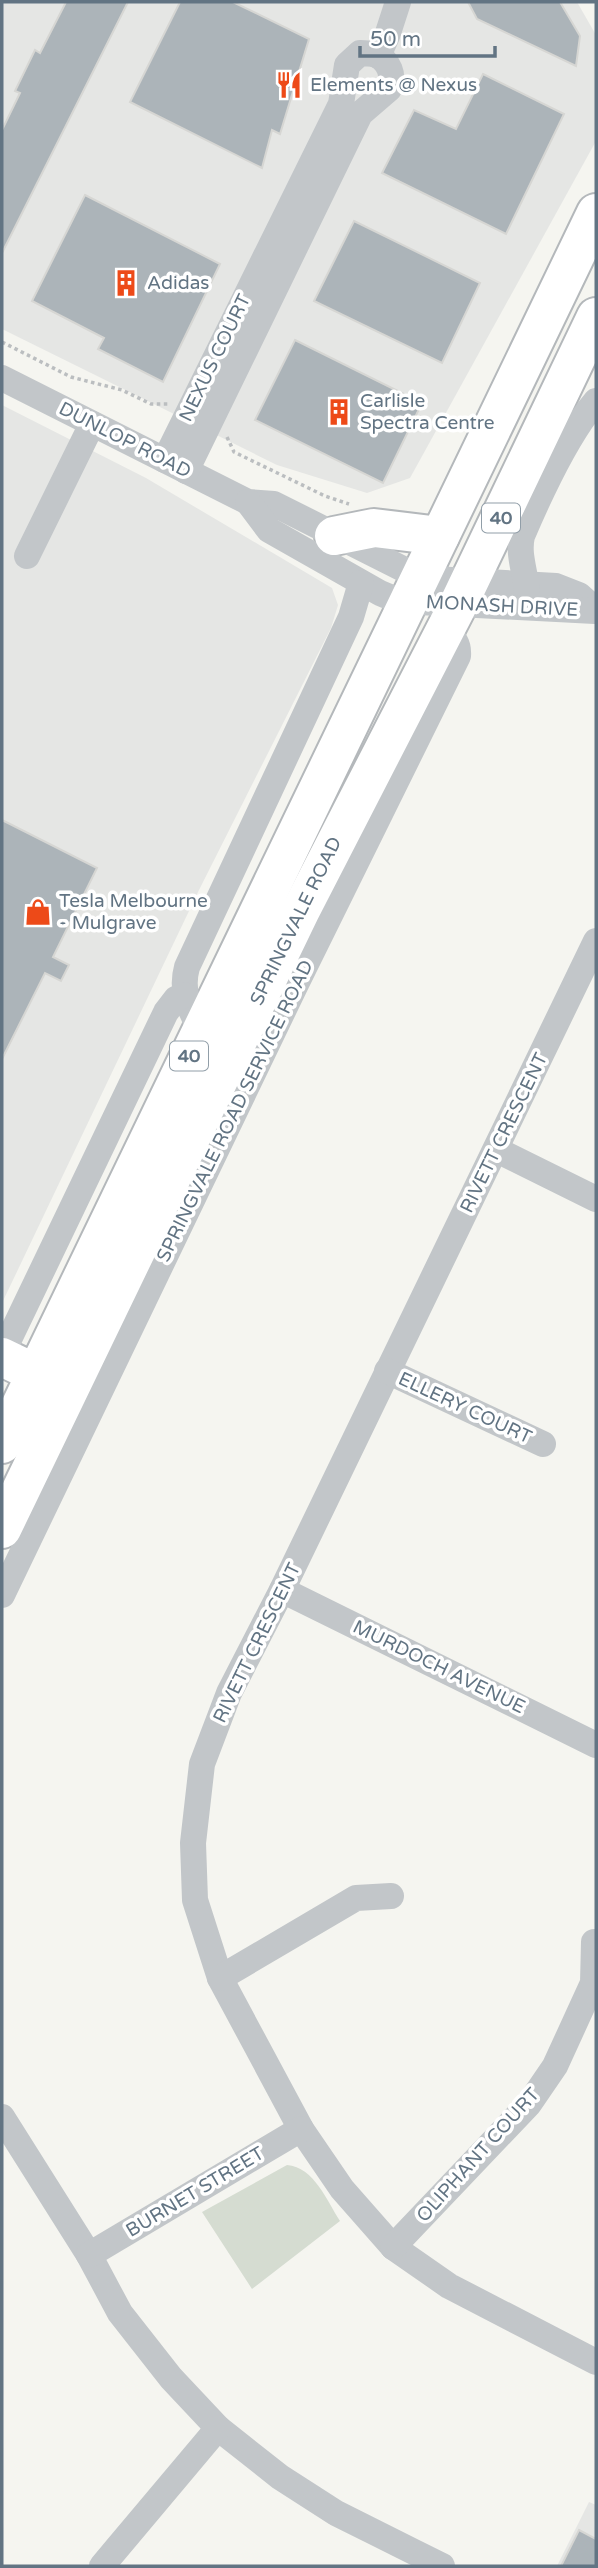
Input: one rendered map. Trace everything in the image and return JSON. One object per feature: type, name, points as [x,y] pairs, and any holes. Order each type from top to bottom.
[{"type":"highway","name":"SPRINGVALE ROAD","points":[[2,1444],[201,1031],[269,969],[357,707],[596,213]]},
{"type":"highway","name":"SPRINGVALE ROAD","points":[[10,1535],[69,1390],[269,969],[458,605],[596,317]]},
{"type":"highway","points":[[334,536],[374,528],[440,536]]},
{"type":"highway","points":[[2,1355],[69,1390]]},
{"type":"street","points":[[378,55],[398,2]]},
{"type":"street","name":"NEXUS COURT","points":[[175,466],[305,202],[360,114],[389,89],[390,68],[378,55],[360,53],[347,65],[341,104],[305,202]]},
{"type":"street","name":"DUNLOP ROAD","points":[[2,378],[248,502],[274,504],[334,536],[414,589]]},
{"type":"street","points":[[527,594],[520,548],[522,536],[581,421],[596,401]]},
{"type":"street","points":[[27,555],[92,424]]},
{"type":"street","name":"DUNLOP ROAD","points":[[248,502],[269,530],[361,583],[391,598],[414,589]]},
{"type":"street","points":[[201,1031],[184,995],[187,967],[351,617],[361,583]]},
{"type":"street","name":"MONASH DRIVE","points":[[414,589],[458,605],[527,594],[596,610]]},
{"type":"street","points":[[305,715],[357,707]]},
{"type":"street","name":"RIVETT CRESCENT","points":[[596,941],[497,1150],[229,1693],[202,1764],[193,1843],[195,1900],[220,1978],[301,2129],[342,2189],[393,2247],[449,2286],[596,2362]]},
{"type":"street","name":"SPRINGVALE ROAD SERVICE ROAD","points":[[2,1595],[10,1535],[269,969]]},
{"type":"street","points":[[2,1355],[166,1012],[176,999],[184,995]]},
{"type":"street","points":[[122,1106],[170,1097]]},
{"type":"street","points":[[497,1150],[596,1199]]},
{"type":"street","name":"ELLERY COURT","points":[[387,1371],[542,1444]]},
{"type":"street","name":"MURDOCH AVENUE","points":[[282,1590],[596,1745]]},
{"type":"street","points":[[220,1978],[356,1898],[391,1896]]},
{"type":"street","name":"OLIPHANT COURT","points":[[393,2247],[529,2105],[555,2066],[593,1983],[594,1942]]},
{"type":"street","points":[[2,2117],[89,2255],[120,2313],[171,2378],[218,2428],[280,2477],[336,2513],[442,2566]]},
{"type":"street","name":"BURNET STREET","points":[[89,2255],[301,2129]]},
{"type":"street","points":[[102,2566],[218,2428]]},
{"type":"shaded area","points":[[2,2],[577,2],[596,35],[596,141],[410,478],[367,493],[277,465],[2,329]]},
{"type":"shaded area","points":[[2,405],[146,478],[332,588],[338,605],[331,628],[199,890],[2,1303]]},
{"type":"shaded area","points":[[287,2165],[296,2167],[312,2178],[340,2221],[252,2289],[202,2212]]},
{"type":"shaded area","points":[[589,2502],[596,2505],[596,2566],[557,2566]]},
{"type":"building","points":[[66,2],[128,2],[2,253],[2,130],[20,93],[15,91],[35,50],[40,53]]},
{"type":"building","points":[[180,2],[233,2],[309,39],[280,134],[272,130],[262,168],[130,102]]},
{"type":"building","points":[[468,2],[560,2],[580,36],[576,66],[477,19]]},
{"type":"building","points":[[483,74],[564,114],[506,234],[382,173],[414,110],[456,129]]},
{"type":"building","name":"Adidas","points":[[85,195],[220,264],[163,382],[98,349],[104,338],[32,301]]},
{"type":"building","points":[[354,221],[480,283],[442,363],[314,301]]},
{"type":"building","name":"Carlisle Spectra Centre","points":[[295,340],[422,403],[383,483],[255,420]]},
{"type":"building","name":"Tesla Melbourne - Mulgrave","points":[[2,820],[97,868],[53,957],[69,965],[61,981],[45,973],[2,1059]]},
{"type":"building","points":[[579,2530],[596,2539],[596,2566],[561,2566]]},
{"type":"place","name":"Elements @ Nexus","points":[[289,85]]},
{"type":"place","name":"Adidas","points":[[126,283]]},
{"type":"place","name":"Carlisle Spectra Centre","points":[[339,412]]},
{"type":"place","name":"Tesla Melbourne - Mulgrave","points":[[38,912]]}]
